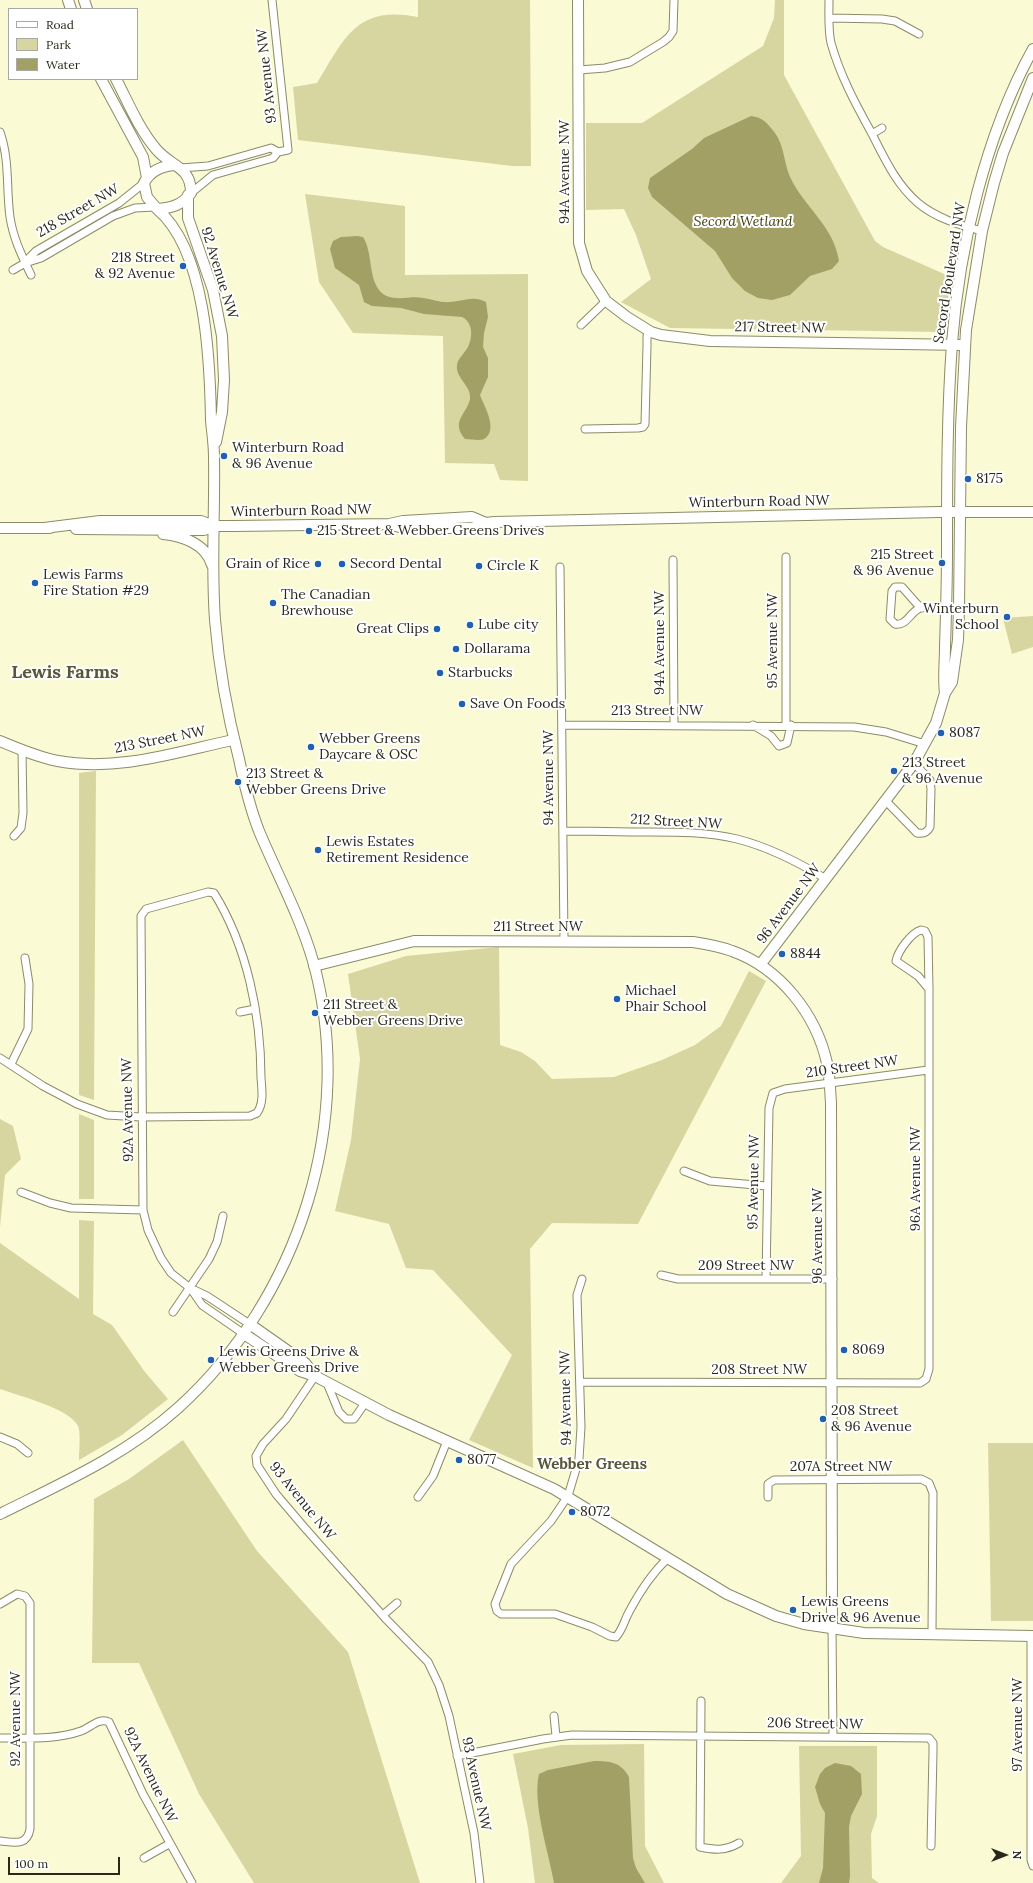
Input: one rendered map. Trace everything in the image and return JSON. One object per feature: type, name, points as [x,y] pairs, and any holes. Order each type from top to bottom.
[{"type":"street","name":"93 Avenue NW","points":[[272,0],[288,150],[278,152]]},
{"type":"street","name":"94A Avenue NW","points":[[578,0],[579,243],[587,271],[606,301]]},
{"type":"street","points":[[579,70],[605,68],[630,62],[663,42],[669,37],[672,31],[674,0]]},
{"type":"street","points":[[829,0],[831,41],[844,81],[892,172],[913,198],[931,213],[954,223],[982,231]]},
{"type":"street","points":[[829,18],[882,18],[895,21],[919,34]]},
{"type":"street","name":"Secord Boulevard NW","points":[[948,512],[948,398],[952,344],[969,228],[982,174],[1000,120],[1033,49]]},
{"type":"street","name":"Secord Boulevard NW","points":[[961,512],[961,427],[965,345],[982,231],[1003,153],[1033,78]]},
{"type":"street","name":"92 Avenue NW","points":[[102,80],[143,157],[147,197],[174,225],[180,237],[202,306],[210,380],[214,454],[214,575]]},
{"type":"street","name":"92 Avenue NW","points":[[117,80],[130,106],[158,151],[178,166],[189,178],[190,194],[188,218],[213,290],[222,336],[224,380],[222,412],[214,454]]},
{"type":"street","points":[[872,134],[882,128]]},
{"type":"street","points":[[0,132],[7,164],[13,230],[30,275]]},
{"type":"street","points":[[146,181],[159,169],[178,166],[208,166],[272,148],[278,152],[274,158],[213,175],[185,200],[173,207],[156,208]]},
{"type":"street","name":"218 Street NW","points":[[25,263],[36,251],[119,203],[146,181]]},
{"type":"street","name":"218 Street NW","points":[[13,270],[25,263],[41,258],[113,216],[135,208],[156,208]]},
{"type":"street","points":[[581,325],[606,301]]},
{"type":"street","name":"217 Street NW","points":[[606,301],[627,317],[660,336],[710,341],[965,345]]},
{"type":"street","points":[[585,429],[643,427],[645,424],[647,336],[651,332]]},
{"type":"street","name":"Winterburn Road NW","points":[[0,528],[204,530],[214,526],[389,524],[403,528],[474,528],[486,523],[948,512],[1033,512]]},
{"type":"street","name":"96 Avenue NW","points":[[945,693],[943,679],[948,512]]},
{"type":"street","name":"96 Avenue NW","points":[[833,1737],[833,1279],[830,1084],[827,1064],[814,1026],[793,995],[782,983],[760,965],[914,763],[936,723],[945,693],[952,682],[958,640],[961,512]]},
{"type":"street","name":"Winterburn Road NW","points":[[44,528],[100,521],[202,521],[214,526]]},
{"type":"street","points":[[0,1514],[92,1467],[140,1439],[176,1410],[196,1391],[224,1360],[251,1325],[285,1263],[300,1227],[313,1184],[322,1143],[326,1091],[326,1045],[324,1017],[314,966],[302,929],[258,828],[233,740],[221,679],[215,617],[214,575],[210,559],[206,553],[195,544],[168,534],[132,529]]},
{"type":"street","name":"95 Avenue NW","points":[[786,557],[788,725]]},
{"type":"street","name":"94A Avenue NW","points":[[673,560],[674,725]]},
{"type":"street","name":"94 Avenue NW","points":[[560,567],[564,940]]},
{"type":"street","points":[[922,608],[902,587],[895,587],[892,591],[890,619],[895,624],[904,624],[910,614],[922,608],[959,608]]},
{"type":"street","name":"213 Street NW","points":[[562,725],[788,725],[871,728],[925,744]]},
{"type":"street","points":[[752,725],[770,736],[779,746],[787,743],[788,725]]},
{"type":"street","name":"213 Street NW","points":[[0,741],[43,757],[69,763],[116,764],[156,758],[233,740]]},
{"type":"street","points":[[14,836],[21,828],[22,750]]},
{"type":"street","points":[[885,800],[917,833],[922,834],[928,831],[930,827],[930,780],[914,763]]},
{"type":"street","name":"212 Street NW","points":[[563,831],[683,832],[737,839],[774,851],[798,862],[826,879]]},
{"type":"street","name":"92A Avenue NW","points":[[244,1334],[202,1304],[190,1288],[172,1273],[161,1258],[148,1230],[143,1210],[141,1117],[141,916],[146,909],[208,892],[214,893],[221,904],[242,956],[255,1009]]},
{"type":"street","name":"96A Avenue NW","points":[[929,990],[918,976],[896,961],[899,954],[912,936],[921,930],[925,931],[928,937],[929,990],[929,1369]]},
{"type":"street","name":"211 Street NW","points":[[314,966],[414,941],[564,940],[693,942],[732,951],[760,965]]},
{"type":"street","points":[[11,1064],[28,1029],[29,984],[24,958]]},
{"type":"street","points":[[0,1058],[43,1086],[77,1104],[106,1115],[141,1117],[250,1116],[257,1113],[262,1102],[261,1055],[255,1009],[240,1012]]},
{"type":"street","name":"210 Street NW","points":[[779,1090],[928,1070]]},
{"type":"street","name":"95 Avenue NW","points":[[766,1279],[769,1108],[773,1093],[779,1090]]},
{"type":"street","points":[[684,1171],[710,1180],[767,1186]]},
{"type":"street","points":[[21,1192],[50,1203],[70,1208],[143,1210]]},
{"type":"street","points":[[173,1312],[209,1259],[217,1242],[223,1216]]},
{"type":"street","name":"209 Street NW","points":[[661,1275],[678,1280],[833,1279]]},
{"type":"street","name":"94 Avenue NW","points":[[582,1279],[577,1295],[581,1427],[580,1458],[568,1496],[551,1521],[511,1564],[495,1604],[497,1611],[501,1614],[555,1614],[592,1627],[610,1636],[616,1636],[622,1631],[625,1618],[645,1583],[653,1572],[668,1558]]},
{"type":"street","name":"92A Avenue NW","points":[[190,1288],[208,1296],[251,1325]]},
{"type":"street","points":[[251,1325],[305,1363],[315,1376]]},
{"type":"street","points":[[244,1334],[300,1371],[315,1376],[364,1403],[568,1496],[727,1594],[761,1610],[804,1624],[864,1633],[932,1633],[1032,1636]]},
{"type":"street","name":"208 Street NW","points":[[580,1382],[920,1383],[926,1379],[929,1369]]},
{"type":"street","name":"93 Avenue NW","points":[[315,1376],[286,1419],[264,1444],[256,1456],[257,1465],[276,1494],[299,1522],[383,1615],[428,1662],[439,1685],[448,1716],[474,1833],[480,1883]]},
{"type":"street","points":[[327,1383],[339,1412],[346,1419],[354,1419],[364,1403]]},
{"type":"street","points":[[0,1437],[17,1444],[28,1453]]},
{"type":"street","points":[[418,1497],[433,1476],[447,1441]]},
{"type":"street","name":"207A Street NW","points":[[768,1497],[768,1484],[771,1480],[921,1479],[929,1483],[933,1493],[932,1633]]},
{"type":"street","name":"92 Avenue NW","points":[[0,1604],[17,1594],[25,1596],[30,1603],[31,1738],[29,1836],[25,1841],[19,1843],[0,1840]]},
{"type":"street","points":[[383,1615],[397,1603]]},
{"type":"street","name":"97 Avenue NW","points":[[1032,1636],[1030,1814],[1031,1860],[1033,1866]]},
{"type":"street","points":[[701,1700],[700,1847],[722,1850],[729,1849],[739,1843]]},
{"type":"street","points":[[554,1716],[556,1736]]},
{"type":"street","name":"92A Avenue NW","points":[[31,1738],[66,1735],[82,1731],[101,1720],[109,1722],[143,1794],[192,1883]]},
{"type":"street","name":"206 Street NW","points":[[457,1756],[556,1736],[700,1735],[929,1738],[933,1743],[931,1846]]},
{"type":"street","points":[[0,1738],[31,1738]]},
{"type":"street","name":"92A Avenue NW","points":[[144,1858],[170,1844]]},
{"type":"green space","points":[[418,0],[530,0],[531,166],[512,166],[298,140],[293,87],[317,83],[345,39],[355,28],[367,20],[380,16],[397,15],[418,17]]},
{"type":"green space","name":"Secord Wetland","points":[[775,0],[784,0],[784,75],[875,241],[883,247],[951,277],[944,330],[941,332],[670,328],[621,302],[651,279],[636,235],[624,209],[586,210],[586,123],[642,123],[763,46],[774,18]]},
{"type":"green space","points":[[305,194],[405,206],[405,275],[528,274],[528,481],[500,480],[494,464],[445,463],[443,336],[353,333],[319,282]]},
{"type":"green space","points":[[1033,616],[1033,647],[1012,654],[1003,618]]},
{"type":"green space","points":[[96,771],[94,1100],[79,1095],[79,773]]},
{"type":"green space","points":[[499,947],[500,1045],[521,1052],[535,1061],[552,1079],[614,1077],[662,1060],[695,1045],[721,1026],[749,971],[766,981],[638,1224],[552,1223],[530,1249],[533,1468],[469,1440],[512,1355],[433,1270],[406,1268],[389,1224],[335,1211],[351,1140],[360,1059],[348,974],[406,956]]},
{"type":"green space","points":[[79,1114],[94,1120],[94,1199],[79,1199]]},
{"type":"green space","points":[[0,1119],[13,1126],[21,1159],[5,1175],[0,1227]]},
{"type":"green space","points":[[79,1220],[94,1221],[93,1314],[112,1325],[145,1372],[168,1399],[122,1435],[79,1460],[79,1429],[73,1420],[65,1414],[43,1403],[0,1389],[0,1243],[79,1299]]},
{"type":"green space","points":[[183,1440],[257,1551],[348,1652],[420,1883],[254,1883],[199,1794],[139,1663],[92,1663],[94,1499],[129,1479]]},
{"type":"green space","points":[[988,1443],[1033,1443],[1033,1621],[991,1621]]},
{"type":"green space","points":[[644,1744],[645,1846],[664,1883],[535,1883],[528,1828],[513,1754],[561,1745]]},
{"type":"green space","points":[[799,1746],[877,1746],[877,1816],[871,1834],[872,1878],[879,1883],[781,1883],[801,1856]]},
{"type":"water","points":[[751,116],[759,118],[765,122],[778,138],[790,177],[796,188],[831,237],[839,261],[832,269],[810,276],[790,295],[772,300],[758,298],[745,291],[732,278],[715,251],[652,197],[648,188],[650,178],[692,149],[704,138]]},
{"type":"water","points":[[341,237],[363,237],[366,243],[373,278],[379,290],[383,294],[394,298],[418,297],[443,302],[477,299],[486,302],[488,317],[484,333],[483,347],[488,358],[488,377],[480,395],[489,418],[490,430],[484,439],[465,439],[459,427],[459,422],[470,399],[469,390],[458,374],[457,370],[458,362],[468,347],[471,339],[471,330],[468,322],[462,317],[424,314],[401,308],[372,306],[364,302],[359,285],[335,268],[330,249],[333,241]]},
{"type":"water","points":[[594,1761],[605,1761],[619,1765],[629,1777],[633,1858],[636,1868],[645,1883],[554,1883],[539,1814],[537,1786],[539,1774],[548,1770]]},
{"type":"water","points":[[835,1763],[851,1766],[861,1774],[862,1794],[851,1816],[849,1827],[849,1883],[819,1883],[823,1868],[825,1813],[820,1804],[815,1787],[820,1774],[825,1768]]},
{"type":"place","name":"218 Street & 92 Avenue","points":[[183,266]]},
{"type":"place","name":"Winterburn Road & 96 Avenue","points":[[224,456]]},
{"type":"place","name":"8175","points":[[968,479]]},
{"type":"place","name":"215 Street & Webber Greens Drives","points":[[309,531]]},
{"type":"place","name":"215 Street & 96 Avenue","points":[[942,563]]},
{"type":"place","name":"Grain of Rice","points":[[318,564]]},
{"type":"place","name":"Secord Dental","points":[[342,564]]},
{"type":"place","name":"Circle K","points":[[479,566]]},
{"type":"place","name":"Lewis Farms Fire Station #29","points":[[35,583]]},
{"type":"place","name":"The Canadian Brewhouse","points":[[273,603]]},
{"type":"place","name":"Winterburn School","points":[[1007,617]]},
{"type":"place","name":"Lube city","points":[[470,625]]},
{"type":"place","name":"Great Clips","points":[[437,629]]},
{"type":"place","name":"Dollarama","points":[[456,649]]},
{"type":"place","name":"Starbucks","points":[[440,673]]},
{"type":"place","name":"Save On Foods","points":[[462,704]]},
{"type":"place","name":"8087","points":[[941,733]]},
{"type":"place","name":"Webber Greens Daycare & OSC","points":[[311,747]]},
{"type":"place","name":"213 Street & 96 Avenue","points":[[894,771]]},
{"type":"place","name":"213 Street & Webber Greens Drive","points":[[238,782]]},
{"type":"place","name":"Lewis Estates Retirement Residence","points":[[318,850]]},
{"type":"place","name":"8844","points":[[782,954]]},
{"type":"place","name":"Michael Phair School","points":[[617,999]]},
{"type":"place","name":"211 Street & Webber Greens Drive","points":[[315,1013]]},
{"type":"place","name":"8069","points":[[844,1350]]},
{"type":"place","name":"Lewis Greens Drive & Webber Greens Drive","points":[[211,1360]]},
{"type":"place","name":"208 Street & 96 Avenue","points":[[823,1419]]},
{"type":"place","name":"8077","points":[[459,1460]]},
{"type":"place","name":"8072","points":[[572,1512]]},
{"type":"place","name":"Lewis Greens Drive & 96 Avenue","points":[[793,1610]]},
{"type":"district","name":"Lewis Farms","points":[[65,673]]},
{"type":"district","name":"Webber Greens","points":[[592,1465]]}]
